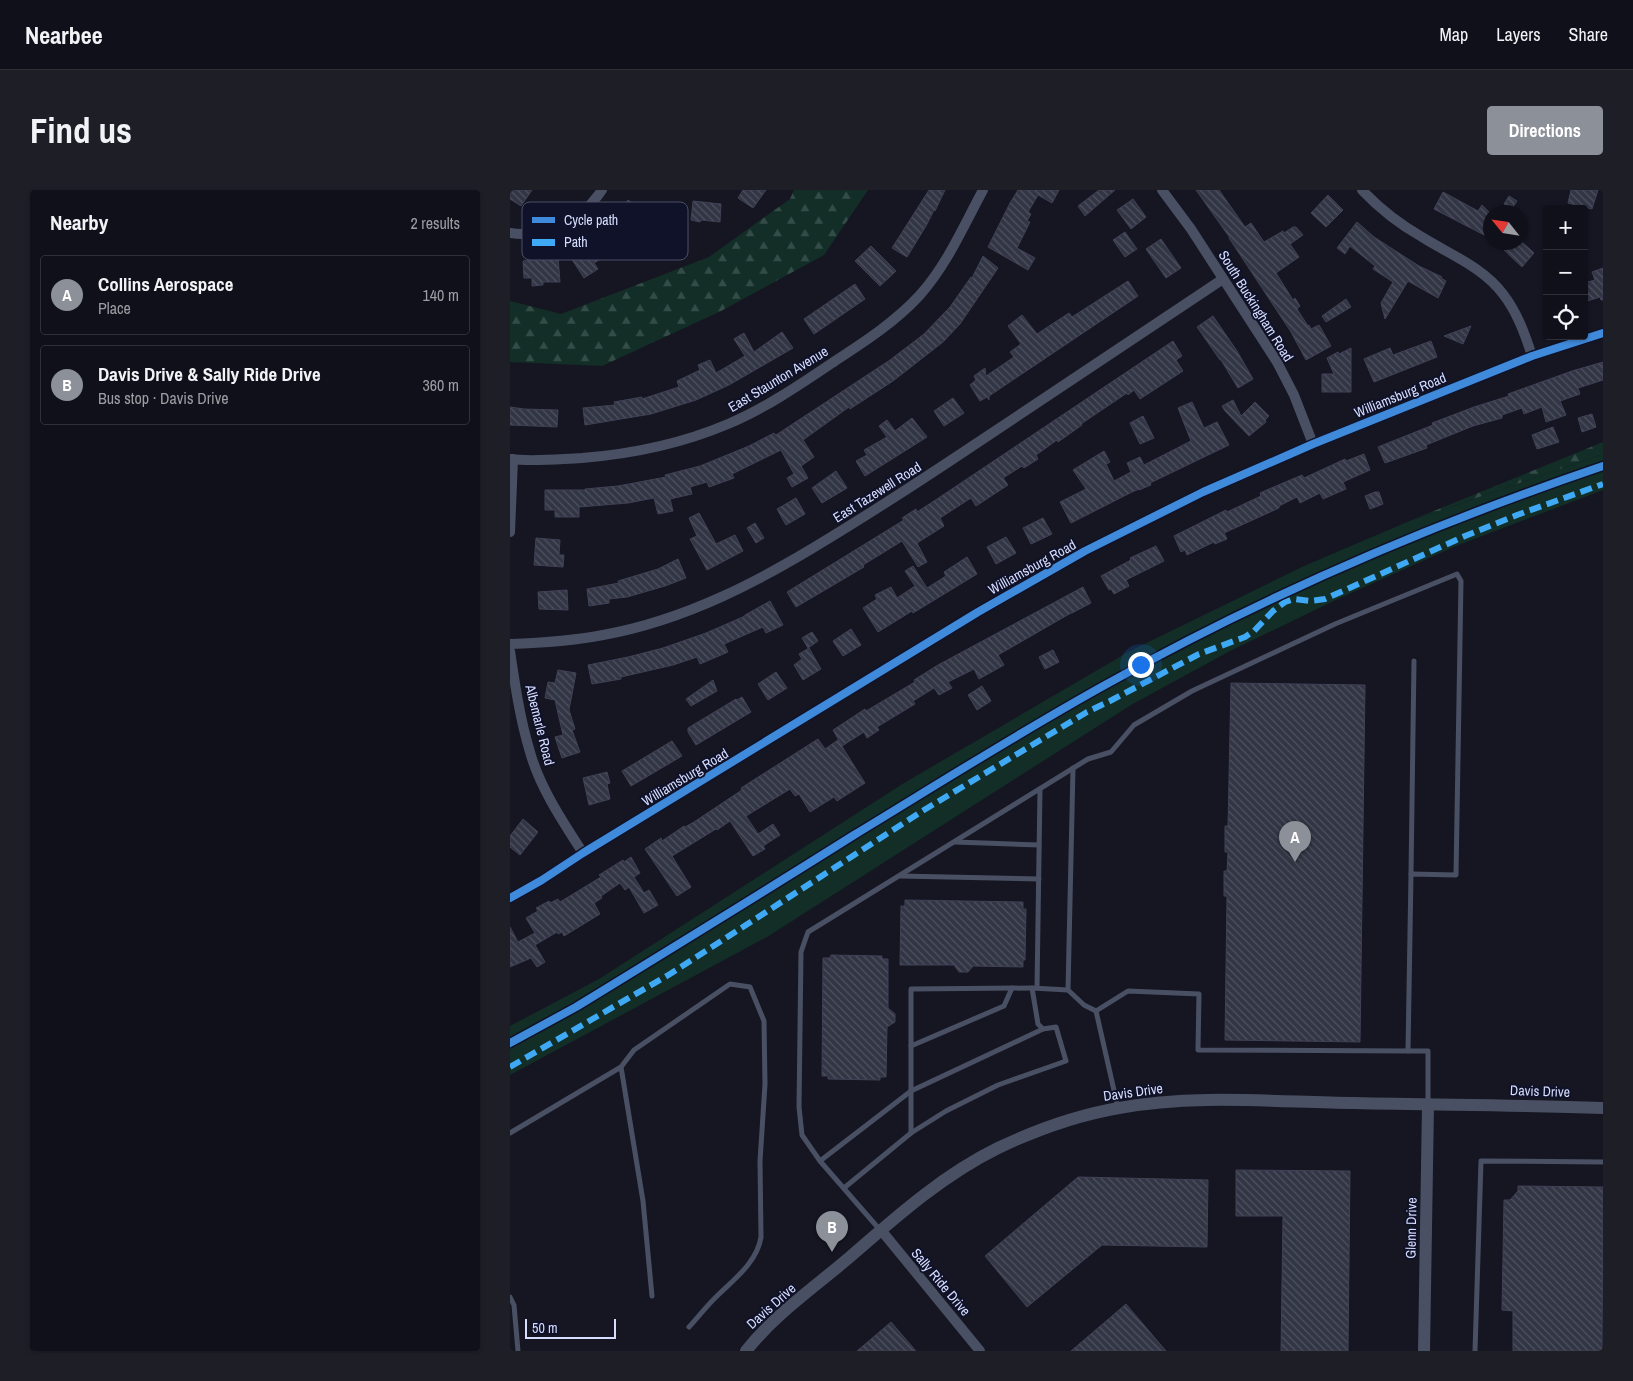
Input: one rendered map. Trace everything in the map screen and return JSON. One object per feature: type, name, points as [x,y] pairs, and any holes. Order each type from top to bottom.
[{"type":"street","points":[[593,202],[602,190]]},
{"type":"street","name":"East Staunton Avenue","points":[[512,459],[553,460],[618,455],[657,448],[693,438],[756,411],[857,346],[918,298],[940,270],[957,242],[983,190]]},
{"type":"street","name":"South Buckingham Road","points":[[1162,190],[1190,229],[1277,362],[1294,395],[1313,444]]},
{"type":"street","points":[[1362,190],[1391,216],[1484,275],[1503,293],[1516,314],[1532,356]]},
{"type":"street","name":"East Tazewell Road","points":[[510,644],[562,642],[605,635],[640,626],[679,615],[767,575],[889,501],[1223,279]]},
{"type":"street","name":"Williamsburg Road","points":[[510,898],[978,612],[1085,551],[1204,492],[1313,444],[1532,356],[1603,333]]},
{"type":"street","points":[[510,532],[512,459]]},
{"type":"street","name":"Albemarle Road","points":[[510,651],[517,700],[530,752],[543,784],[583,853]]},
{"type":"street","name":"Davis Drive","points":[[746,1351],[778,1317],[880,1230],[945,1180],[998,1148],[1052,1126],[1118,1108],[1186,1101],[1603,1108]]},
{"type":"street","name":"Glenn Drive","points":[[1424,1351],[1428,1104]]},
{"type":"street","name":"Sally Ride Drive","points":[[880,1230],[980,1351]]},
{"type":"lane","points":[[880,1230],[820,1161],[802,1135],[799,1108],[801,952],[808,932],[1088,759],[1111,752],[1134,725],[1192,691],[1335,624],[1457,574],[1460,581],[1456,875],[1412,874]]},
{"type":"lane","points":[[1408,1050],[1414,661]]},
{"type":"lane","points":[[1068,990],[1073,768]]},
{"type":"lane","points":[[1040,789],[1035,988],[1038,1024],[1043,1030]]},
{"type":"lane","points":[[954,842],[1040,845]]},
{"type":"lane","points":[[899,876],[1039,878]]},
{"type":"lane","points":[[510,1133],[621,1067],[634,1050],[730,984],[750,987],[764,1021],[765,1084],[760,1161],[761,1237],[759,1248],[748,1265],[689,1327]]},
{"type":"lane","points":[[911,1046],[1004,1006],[1012,988]]},
{"type":"lane","points":[[911,1133],[911,989],[1035,988],[1068,990],[1084,1005],[1096,1011]]},
{"type":"lane","points":[[1096,1011],[1128,991],[1199,994],[1198,1050],[1428,1051],[1428,1104]]},
{"type":"lane","points":[[1096,1011],[1118,1108]]},
{"type":"lane","points":[[820,1161],[911,1091],[1043,1030],[1056,1027],[1066,1061],[998,1085],[946,1111],[911,1133],[844,1188]]},
{"type":"lane","points":[[621,1067],[642,1201],[652,1296]]},
{"type":"lane","points":[[1475,1351],[1482,1160],[1603,1162]]},
{"type":"lane","points":[[510,1297],[514,1305],[518,1351]]},
{"type":"green space","points":[[794,190],[868,190],[824,255],[721,311],[602,366],[510,362],[510,301],[561,314],[709,257],[790,199]]},
{"type":"green space","points":[[1603,442],[1603,454],[1407,522]]},
{"type":"green space","points":[[1603,454],[1603,490],[1456,546],[1340,598],[1230,651],[1131,705],[767,937],[510,1075],[510,1026],[599,979],[904,783],[1130,651],[1304,566],[1407,522]]},
{"type":"building","points":[[510,190],[532,190],[521,206],[510,199]]},
{"type":"building","points":[[743,190],[766,190],[753,208],[738,198]]},
{"type":"building","points":[[929,190],[945,190],[935,211],[907,257],[892,248]]},
{"type":"building","points":[[1018,190],[1059,190],[1052,203],[1038,195],[1028,212],[1031,214],[1027,221],[1030,222],[1017,248],[1035,258],[1028,270],[988,247]]},
{"type":"building","points":[[1099,190],[1115,190],[1085,216],[1078,206]]},
{"type":"building","points":[[1196,190],[1219,190],[1245,227],[1251,223],[1264,242],[1293,227],[1296,227],[1303,235],[1290,244],[1299,257],[1276,273],[1293,300],[1295,298],[1300,306],[1297,309],[1308,326],[1311,329],[1319,325],[1331,346],[1306,360],[1291,332],[1230,238]]},
{"type":"building","points":[[1571,190],[1598,190],[1592,209],[1588,208],[1588,205],[1568,203]]},
{"type":"building","points":[[1443,192],[1478,211],[1482,205],[1483,234],[1434,209]]},
{"type":"building","points":[[1328,195],[1343,210],[1326,227],[1311,213]]},
{"type":"building","points":[[1509,196],[1517,201],[1514,205],[1504,204]]},
{"type":"building","points":[[1133,199],[1146,217],[1131,229],[1117,210]]},
{"type":"building","points":[[693,201],[721,204],[720,222],[691,220]]},
{"type":"building","points":[[1357,222],[1374,237],[1419,266],[1442,277],[1446,281],[1438,298],[1408,281],[1385,319],[1381,303],[1393,282],[1373,269],[1375,266],[1350,246],[1345,254],[1337,248]]},
{"type":"building","points":[[1125,232],[1137,249],[1125,257],[1113,240]]},
{"type":"building","points":[[1161,239],[1181,268],[1166,278],[1146,249]]},
{"type":"building","points":[[871,246],[896,271],[880,286],[855,261]]},
{"type":"building","points":[[1528,248],[1534,253],[1522,267],[1504,250],[1528,250]]},
{"type":"building","points":[[983,256],[998,268],[960,324],[943,342],[893,381],[850,409],[849,407],[803,440],[814,457],[801,466],[808,478],[792,487],[787,478],[794,474],[781,450],[732,474],[734,478],[709,487],[707,482],[690,487],[692,494],[670,499],[673,511],[658,514],[654,498],[628,503],[579,507],[579,517],[555,517],[555,510],[545,510],[545,490],[585,490],[666,477],[665,475],[700,466],[749,446],[774,433],[776,435],[890,360],[924,334],[950,307],[972,278]]},
{"type":"building","points":[[558,260],[560,282],[543,282],[543,285],[532,286],[532,278],[524,278],[523,261]]},
{"type":"building","points":[[572,260],[599,260],[594,263],[598,269],[584,278]]},
{"type":"building","points":[[1603,268],[1603,300],[1600,297],[1588,301],[1588,282],[1595,280],[1592,272]]},
{"type":"building","points":[[1128,281],[1138,296],[989,396],[989,400],[987,397],[980,401],[970,385],[976,380],[974,376],[985,368],[986,376],[1014,357],[1010,352],[1021,344],[1008,326],[1022,315],[1037,334],[1069,313],[1072,317]]},
{"type":"building","points":[[855,284],[865,299],[814,334],[804,319]]},
{"type":"building","points":[[1346,299],[1351,307],[1326,322],[1322,316]]},
{"type":"building","points":[[1213,316],[1237,351],[1253,379],[1238,388],[1221,360],[1197,327]]},
{"type":"building","points":[[1471,326],[1463,344],[1444,336]]},
{"type":"building","points":[[782,332],[793,348],[729,385],[696,400],[651,414],[585,425],[583,408],[615,405],[614,402],[642,397],[642,399],[679,387],[677,381],[700,370],[698,365],[710,360],[716,373],[745,356],[734,339],[744,333],[754,352]]},
{"type":"building","points":[[1173,341],[1182,356],[1176,360],[1183,371],[1140,399],[1134,390],[1128,395],[1127,393],[1058,442],[1057,440],[1036,455],[1038,459],[1003,478],[1008,485],[976,506],[971,498],[940,518],[944,526],[917,543],[927,562],[918,567],[902,541],[863,565],[864,567],[796,607],[787,592],[904,520],[902,518],[916,509],[917,512],[937,499]]},
{"type":"building","points":[[1431,341],[1437,357],[1374,382],[1364,359],[1390,348],[1393,355]]},
{"type":"building","points":[[1351,348],[1351,392],[1322,392],[1322,374],[1334,374],[1327,358]]},
{"type":"building","points":[[1603,362],[1603,380],[1578,388],[1580,394],[1560,401],[1566,415],[1546,422],[1542,407],[1524,414],[1522,408],[1502,415],[1502,418],[1473,426],[1426,445],[1427,448],[1385,463],[1378,447],[1433,425],[1432,423],[1509,396],[1508,394]]},
{"type":"building","points":[[953,398],[964,413],[944,426],[934,411]]},
{"type":"building","points":[[1233,400],[1241,416],[1255,402],[1269,416],[1265,420],[1266,422],[1249,436],[1222,406]]},
{"type":"building","points":[[1192,402],[1204,428],[1217,422],[1229,445],[1071,523],[1060,502],[1086,489],[1073,470],[1104,451],[1110,462],[1106,464],[1114,481],[1131,472],[1127,463],[1140,457],[1144,465],[1191,441],[1178,408]]},
{"type":"building","points":[[510,407],[558,410],[557,427],[510,425]]},
{"type":"building","points":[[1592,414],[1596,427],[1582,432],[1578,418]]},
{"type":"building","points":[[1143,416],[1154,438],[1140,444],[1130,423]]},
{"type":"building","points":[[912,418],[927,437],[865,476],[856,461],[867,455],[864,450],[887,437],[879,426],[887,420],[895,431]]},
{"type":"building","points":[[1553,427],[1559,442],[1537,449],[1532,435]]},
{"type":"building","points":[[1364,454],[1370,470],[1343,482],[1346,489],[1323,499],[1320,493],[1300,503],[1297,497],[1279,506],[1279,508],[1224,533],[1227,539],[1215,544],[1214,542],[1187,555],[1185,550],[1181,552],[1174,536],[1226,510],[1227,512],[1261,496],[1260,493],[1269,489],[1302,475],[1304,478],[1345,459],[1346,461]]},
{"type":"building","points":[[836,471],[847,488],[822,503],[812,488]]},
{"type":"building","points":[[1379,492],[1383,504],[1370,509],[1365,496]]},
{"type":"building","points":[[796,498],[805,514],[786,525],[777,509]]},
{"type":"building","points":[[699,513],[716,544],[735,535],[743,551],[707,570],[690,539],[697,536],[689,518]]},
{"type":"building","points":[[1043,518],[1052,534],[1031,544],[1023,528]]},
{"type":"building","points":[[755,523],[764,538],[756,543],[747,528]]},
{"type":"building","points":[[1006,537],[1016,553],[996,564],[987,547]]},
{"type":"building","points":[[536,538],[560,540],[559,555],[564,555],[563,567],[534,565]]},
{"type":"building","points":[[1156,546],[1164,561],[1126,580],[1129,586],[1114,594],[1111,589],[1109,590],[1101,576],[1131,560],[1130,558]]},
{"type":"building","points":[[967,557],[977,574],[878,632],[863,608],[877,599],[875,595],[891,587],[897,598],[915,586],[905,571],[913,566],[927,588],[946,576],[944,572]]},
{"type":"building","points":[[678,559],[686,578],[627,597],[609,599],[609,603],[589,606],[587,589],[619,583],[618,581],[658,569]]},
{"type":"building","points":[[1083,587],[1091,603],[998,655],[1004,665],[979,679],[974,669],[948,682],[952,688],[939,695],[934,688],[913,701],[915,704],[877,727],[879,730],[867,738],[864,732],[842,746],[833,730],[865,709],[866,711],[915,682],[914,680],[938,665]]},
{"type":"building","points":[[567,590],[568,610],[539,609],[538,592]]},
{"type":"building","points":[[770,601],[783,625],[766,633],[763,627],[724,644],[728,652],[700,664],[697,657],[673,665],[621,677],[621,679],[592,684],[588,665],[663,648],[706,633],[745,616]]},
{"type":"building","points":[[851,629],[861,645],[843,656],[833,641]]},
{"type":"building","points":[[812,632],[818,641],[808,648],[802,638]]},
{"type":"building","points":[[809,648],[821,669],[803,680],[794,665],[802,659],[799,654]]},
{"type":"building","points":[[1053,650],[1059,662],[1045,669],[1039,657]]},
{"type":"building","points":[[558,670],[576,673],[569,710],[575,729],[572,730],[580,752],[562,758],[555,737],[563,735],[555,700],[545,698],[548,682],[555,683]]},
{"type":"building","points":[[776,672],[787,688],[768,700],[758,684]]},
{"type":"building","points":[[713,680],[717,691],[691,706],[686,699]]},
{"type":"building","points":[[1231,683],[1365,685],[1360,1042],[1225,1040],[1227,896],[1224,896],[1224,871],[1227,871],[1228,852],[1225,852],[1225,826],[1228,826]]},
{"type":"building","points":[[982,686],[991,701],[977,710],[968,695]]},
{"type":"building","points":[[742,697],[751,712],[696,745],[688,732],[688,728]]},
{"type":"building","points":[[818,739],[825,749],[838,740],[865,783],[837,801],[834,797],[810,812],[799,794],[795,796],[790,789],[746,816],[758,834],[773,824],[780,835],[763,846],[765,849],[753,856],[730,821],[716,829],[672,856],[691,887],[677,896],[645,849],[661,838],[662,841],[684,826],[694,822],[742,790],[741,788]]},
{"type":"building","points":[[672,741],[682,756],[631,786],[622,771]]},
{"type":"building","points":[[607,772],[610,783],[607,784],[610,799],[589,805],[583,778]]},
{"type":"building","points":[[523,819],[538,832],[520,855],[510,847],[510,836]]},
{"type":"building","points":[[631,857],[640,873],[634,877],[644,893],[649,890],[658,905],[644,913],[629,887],[625,890],[620,883],[594,903],[600,914],[564,936],[562,932],[558,934],[557,932],[535,945],[545,962],[537,967],[531,958],[510,967],[510,927],[518,942],[535,933],[526,918],[538,911],[536,908],[549,901],[550,903],[558,899],[560,902],[601,877],[599,875]]},
{"type":"building","points":[[905,900],[1023,902],[1023,909],[1026,909],[1025,960],[1023,960],[1023,967],[973,966],[968,972],[959,972],[954,965],[900,965],[901,906],[905,906]]},
{"type":"building","points":[[831,955],[882,956],[882,959],[888,959],[888,1008],[895,1014],[895,1022],[887,1027],[886,1077],[880,1077],[880,1080],[828,1079],[828,1076],[822,1076],[823,958],[830,958]]},
{"type":"building","points":[[1236,1170],[1350,1171],[1348,1351],[1281,1351],[1283,1216],[1236,1216]]},
{"type":"building","points":[[1078,1177],[1208,1180],[1207,1247],[1102,1245],[1027,1307],[985,1256]]},
{"type":"building","points":[[1518,1186],[1603,1187],[1602,1351],[1513,1351],[1513,1311],[1502,1310],[1504,1200],[1510,1200],[1518,1191]]},
{"type":"building","points":[[1126,1304],[1166,1351],[1071,1351]]},
{"type":"building","points":[[891,1322],[916,1351],[857,1351]]},
{"type":"marked path","points":[[510,1067],[670,974],[924,810],[1087,712],[1199,654],[1245,637],[1285,602],[1294,599],[1310,601],[1325,599],[1465,536],[1603,484]]},
{"type":"cycle path","points":[[510,898],[978,612],[1085,551],[1203,492],[1313,444],[1532,356],[1603,333]]},
{"type":"cycle path","points":[[510,1043],[576,1007],[1010,740],[1165,652],[1287,592],[1412,537],[1539,488],[1603,466]]},
{"type":"place","name":"Collins Aerospace","points":[[1295,862]]},
{"type":"place","name":"Davis Drive & Sally Ride Drive","points":[[832,1252]]}]
